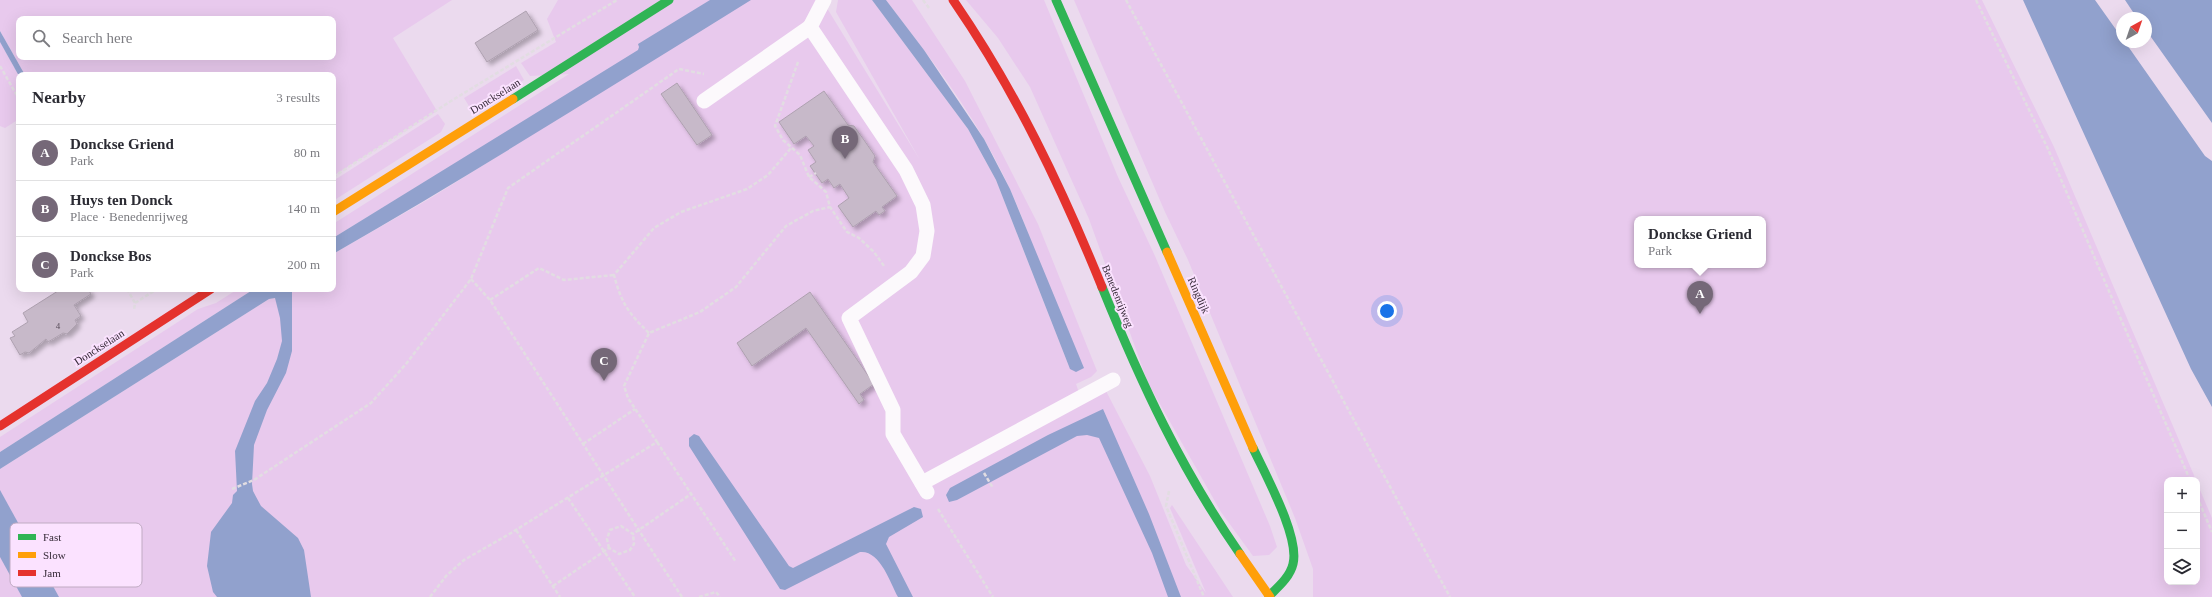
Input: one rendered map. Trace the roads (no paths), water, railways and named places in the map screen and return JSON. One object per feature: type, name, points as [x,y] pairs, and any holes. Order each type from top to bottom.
[{"type":"street","name":"Donckselaan","points":[[336,210],[669,0]]},
{"type":"street","name":"Benedenrijweg","points":[[953,0],[971,26],[1029,122],[1053,172],[1129,354],[1167,435],[1217,521],[1270,597]]},
{"type":"street","name":"Ringdijk","points":[[1056,0],[1287,524],[1294,549],[1294,567],[1285,582],[1270,597]]},
{"type":"street","name":"Donckselaan","points":[[0,426],[206,292]]},
{"type":"lane","points":[[704,101],[810,28],[824,0]]},
{"type":"lane","points":[[810,28],[906,170],[922,205],[927,231],[924,256],[911,272],[849,318],[893,410],[893,434],[924,487],[1113,380]]},
{"type":"water","points":[[710,0],[751,0],[491,161],[336,252],[336,236],[638,50],[638,44]]},
{"type":"water","points":[[872,0],[886,0],[924,50],[984,139],[1010,189],[1084,368],[1076,372],[1070,369],[996,180],[968,129]]},
{"type":"water","points":[[2023,0],[2095,0],[2116,30],[2116,48],[2129,48],[2205,156],[2212,161],[2212,407],[2191,369]]},
{"type":"water","points":[[2125,0],[2212,0],[2212,123],[2152,38],[2152,12],[2133,12]]},
{"type":"water","points":[[0,31],[23,72],[17,72],[0,42]]},
{"type":"water","points":[[249,292],[292,292],[292,351],[286,373],[267,410],[254,445],[252,484],[253,491],[261,506],[298,538],[304,550],[311,597],[217,597],[213,592],[207,566],[211,532],[232,503],[233,495],[237,491],[235,451],[255,401],[267,383],[277,359],[282,341],[280,318],[275,298],[269,299],[0,469],[0,452]]},
{"type":"water","points":[[1103,409],[1149,514],[1181,597],[1168,597],[1152,553],[1099,438],[1087,435],[1077,436],[957,500],[949,502],[946,495],[950,488],[1048,435]]},
{"type":"water","points":[[694,434],[699,436],[789,566],[793,568],[914,507],[921,509],[923,517],[889,537],[886,544],[913,597],[898,597],[879,561],[867,553],[860,552],[785,590],[780,589],[689,446],[689,438]]},
{"type":"water","points":[[0,490],[18,523],[10,523],[10,575],[0,557]]},
{"type":"water","points":[[16,587],[53,587],[59,597],[22,597]]},
{"type":"place","name":"Huys ten Donck","points":[[845,159]]},
{"type":"place","name":"Donckse Griend","points":[[1700,314]]},
{"type":"place","name":"Donckse Bos","points":[[604,381]]}]
